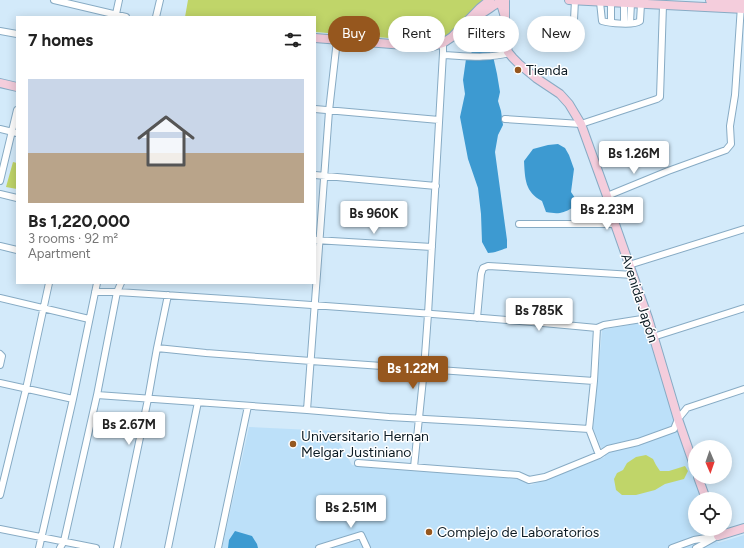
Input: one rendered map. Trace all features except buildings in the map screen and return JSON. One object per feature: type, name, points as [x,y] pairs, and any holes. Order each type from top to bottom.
[{"type":"street","points":[[54,0],[76,2],[123,16]]},
{"type":"street","points":[[116,14],[119,0]]},
{"type":"street","points":[[156,16],[160,0]]},
{"type":"street","points":[[473,16],[490,0]]},
{"type":"street","points":[[414,467],[428,314],[443,55],[489,57],[509,53],[505,38],[505,17],[502,0],[480,16]]},
{"type":"street","points":[[569,0],[663,5],[742,4]]},
{"type":"street","points":[[574,16],[575,0]]},
{"type":"street","points":[[710,0],[742,4]]},
{"type":"street","points":[[600,2],[602,21],[627,23],[636,23],[640,21],[642,4]]},
{"type":"street","points":[[611,2],[611,22]]},
{"type":"street","points":[[627,23],[628,3]]},
{"type":"street","points":[[607,196],[668,171],[726,150],[731,144],[730,126],[735,95],[742,4]]},
{"type":"street","points":[[505,120],[581,124],[660,97],[663,5]]},
{"type":"street","points":[[0,31],[16,34]]},
{"type":"street","points":[[316,38],[328,39]]},
{"type":"street","points":[[316,272],[329,111],[336,52]]},
{"type":"street","name":"Avenida Japón","points":[[509,53],[512,58],[536,78],[560,94],[569,104],[581,124],[648,318],[688,448]]},
{"type":"street","points":[[0,83],[16,87]]},
{"type":"street","points":[[316,110],[439,120]]},
{"type":"street","points":[[0,181],[14,132],[16,117]]},
{"type":"street","points":[[0,129],[14,132]]},
{"type":"street","points":[[316,175],[436,186]]},
{"type":"street","points":[[0,194],[16,198]]},
{"type":"street","points":[[519,224],[615,224]]},
{"type":"street","points":[[629,265],[744,229]]},
{"type":"street","points":[[318,240],[432,247]]},
{"type":"street","points":[[0,246],[16,250]]},
{"type":"street","points":[[478,318],[481,274],[483,268],[488,266],[633,275]]},
{"type":"street","points":[[0,494],[3,469],[26,389],[49,284]]},
{"type":"street","points":[[39,548],[73,399],[97,284]]},
{"type":"street","points":[[60,548],[64,542],[97,395],[120,284]]},
{"type":"street","points":[[307,410],[315,284]]},
{"type":"street","points":[[95,292],[117,292],[314,305],[598,328],[604,325],[648,318]]},
{"type":"street","points":[[117,548],[168,296]]},
{"type":"street","points":[[0,298],[89,319]]},
{"type":"street","points":[[653,337],[744,308]]},
{"type":"street","points":[[598,328],[589,429],[599,455]]},
{"type":"street","points":[[157,348],[311,361],[594,381]]},
{"type":"street","points":[[0,354],[2,356],[0,365]]},
{"type":"street","points":[[0,383],[73,399]]},
{"type":"street","points":[[358,463],[518,475],[529,480],[545,477],[599,455],[608,449],[638,442],[674,429],[678,419],[687,408],[744,389]]},
{"type":"street","points":[[97,395],[419,419],[589,429]]},
{"type":"street","points":[[168,548],[198,402]]},
{"type":"street","points":[[218,548],[248,406]]},
{"type":"street","points":[[732,530],[744,528]]},
{"type":"street","points":[[0,529],[96,548]]},
{"type":"street","points":[[319,548],[361,535],[368,548]]},
{"type":"street","points":[[672,548],[706,536]]},
{"type":"street","points":[[696,548],[712,536]]},
{"type":"shaded area","name":"Universitario Hernan Melgar Justiniano","points":[[644,322],[688,453],[688,484],[698,484],[700,492],[688,492],[688,536],[716,536],[718,543],[744,535],[744,548],[222,548],[249,427],[333,431],[352,465],[518,479],[531,485],[605,457],[593,428],[602,330]]},
{"type":"green space","points":[[188,0],[485,0],[469,16],[453,16],[453,32],[445,37],[445,16],[388,16],[388,38],[380,37],[380,16],[328,16],[328,33],[316,32],[316,16],[185,16]]},
{"type":"green space","points":[[13,162],[16,163],[16,189],[6,187]]},
{"type":"green space","points":[[646,455],[653,459],[660,471],[669,471],[685,466],[688,471],[684,479],[665,484],[655,490],[636,495],[622,495],[616,490],[614,479],[617,473],[623,470],[627,463],[636,457]]},
{"type":"water","points":[[472,52],[490,52],[493,56],[500,92],[498,101],[503,125],[498,135],[495,152],[507,248],[491,253],[488,253],[482,242],[478,188],[468,159],[460,117],[465,94],[463,80],[466,59]]},
{"type":"water","points":[[558,144],[565,148],[574,169],[571,192],[575,198],[572,208],[559,213],[553,213],[546,212],[542,201],[529,189],[524,161],[533,149]]},
{"type":"water","points":[[235,531],[252,536],[258,548],[228,548],[229,540]]},
{"type":"place","name":"Tienda","points":[[518,70]]},
{"type":"place","name":"Universitario Hernan Melgar Justiniano","points":[[293,444]]},
{"type":"place","name":"Complejo de Laboratorios","points":[[429,532]]}]
